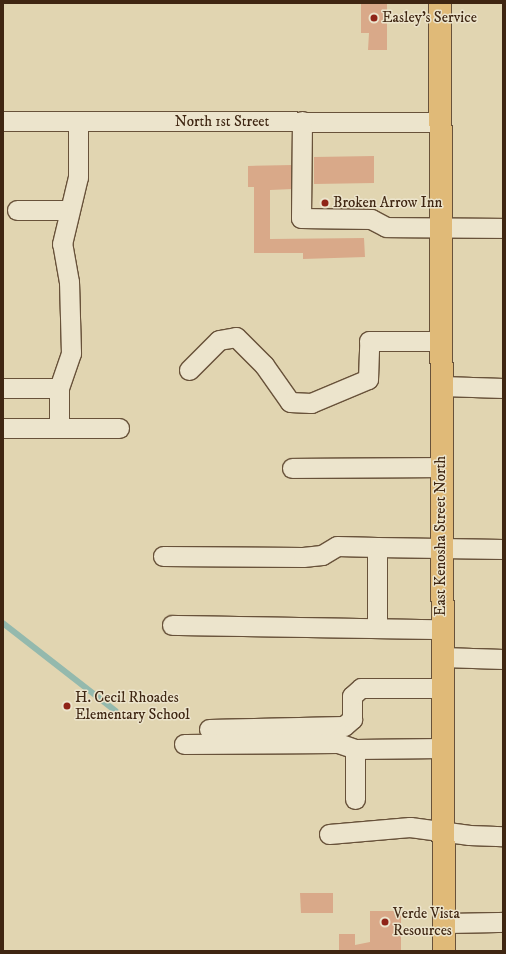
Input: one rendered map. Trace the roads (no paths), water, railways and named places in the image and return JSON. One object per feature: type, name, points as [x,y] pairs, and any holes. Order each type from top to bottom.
[{"type":"main road","name":"East Kenosha Street North","points":[[440,3],[442,341],[441,629],[444,951]]},
{"type":"street","name":"North 1st Street","points":[[3,121],[441,122]]},
{"type":"street","points":[[59,428],[60,388],[71,353],[69,282],[62,244],[67,210],[78,178],[78,122]]},
{"type":"street","points":[[302,122],[301,218],[370,219],[386,227],[503,228]]},
{"type":"street","points":[[17,210],[67,210]]},
{"type":"street","points":[[190,370],[219,340],[236,337],[264,365],[290,402],[311,403],[368,380],[369,341],[442,341]]},
{"type":"street","points":[[442,386],[503,388]]},
{"type":"street","points":[[3,388],[60,388]]},
{"type":"street","points":[[3,428],[119,428]]},
{"type":"street","points":[[292,468],[441,467]]},
{"type":"street","points":[[163,556],[303,557],[322,555],[337,546],[503,549]]},
{"type":"street","points":[[377,547],[377,626]]},
{"type":"street","points":[[172,625],[377,626],[441,629]]},
{"type":"street","points":[[442,657],[503,659]]},
{"type":"street","points":[[209,729],[344,726],[352,719],[352,696],[361,688],[442,688]]},
{"type":"street","points":[[184,744],[338,743],[355,748],[442,748]]},
{"type":"street","points":[[355,748],[355,799]]},
{"type":"street","points":[[329,834],[359,834],[388,827],[443,830],[503,836]]},
{"type":"street","points":[[444,923],[503,922]]},
{"type":"waterway","points":[[3,623],[116,711]]},
{"type":"place","name":"Easley's Service","points":[[374,18]]},
{"type":"place","name":"Broken Arrow Inn","points":[[325,203]]},
{"type":"place","name":"H. Cecil Rhoades Elementary School","points":[[67,706]]},
{"type":"place","name":"Verde Vista Resources","points":[[385,922]]}]
